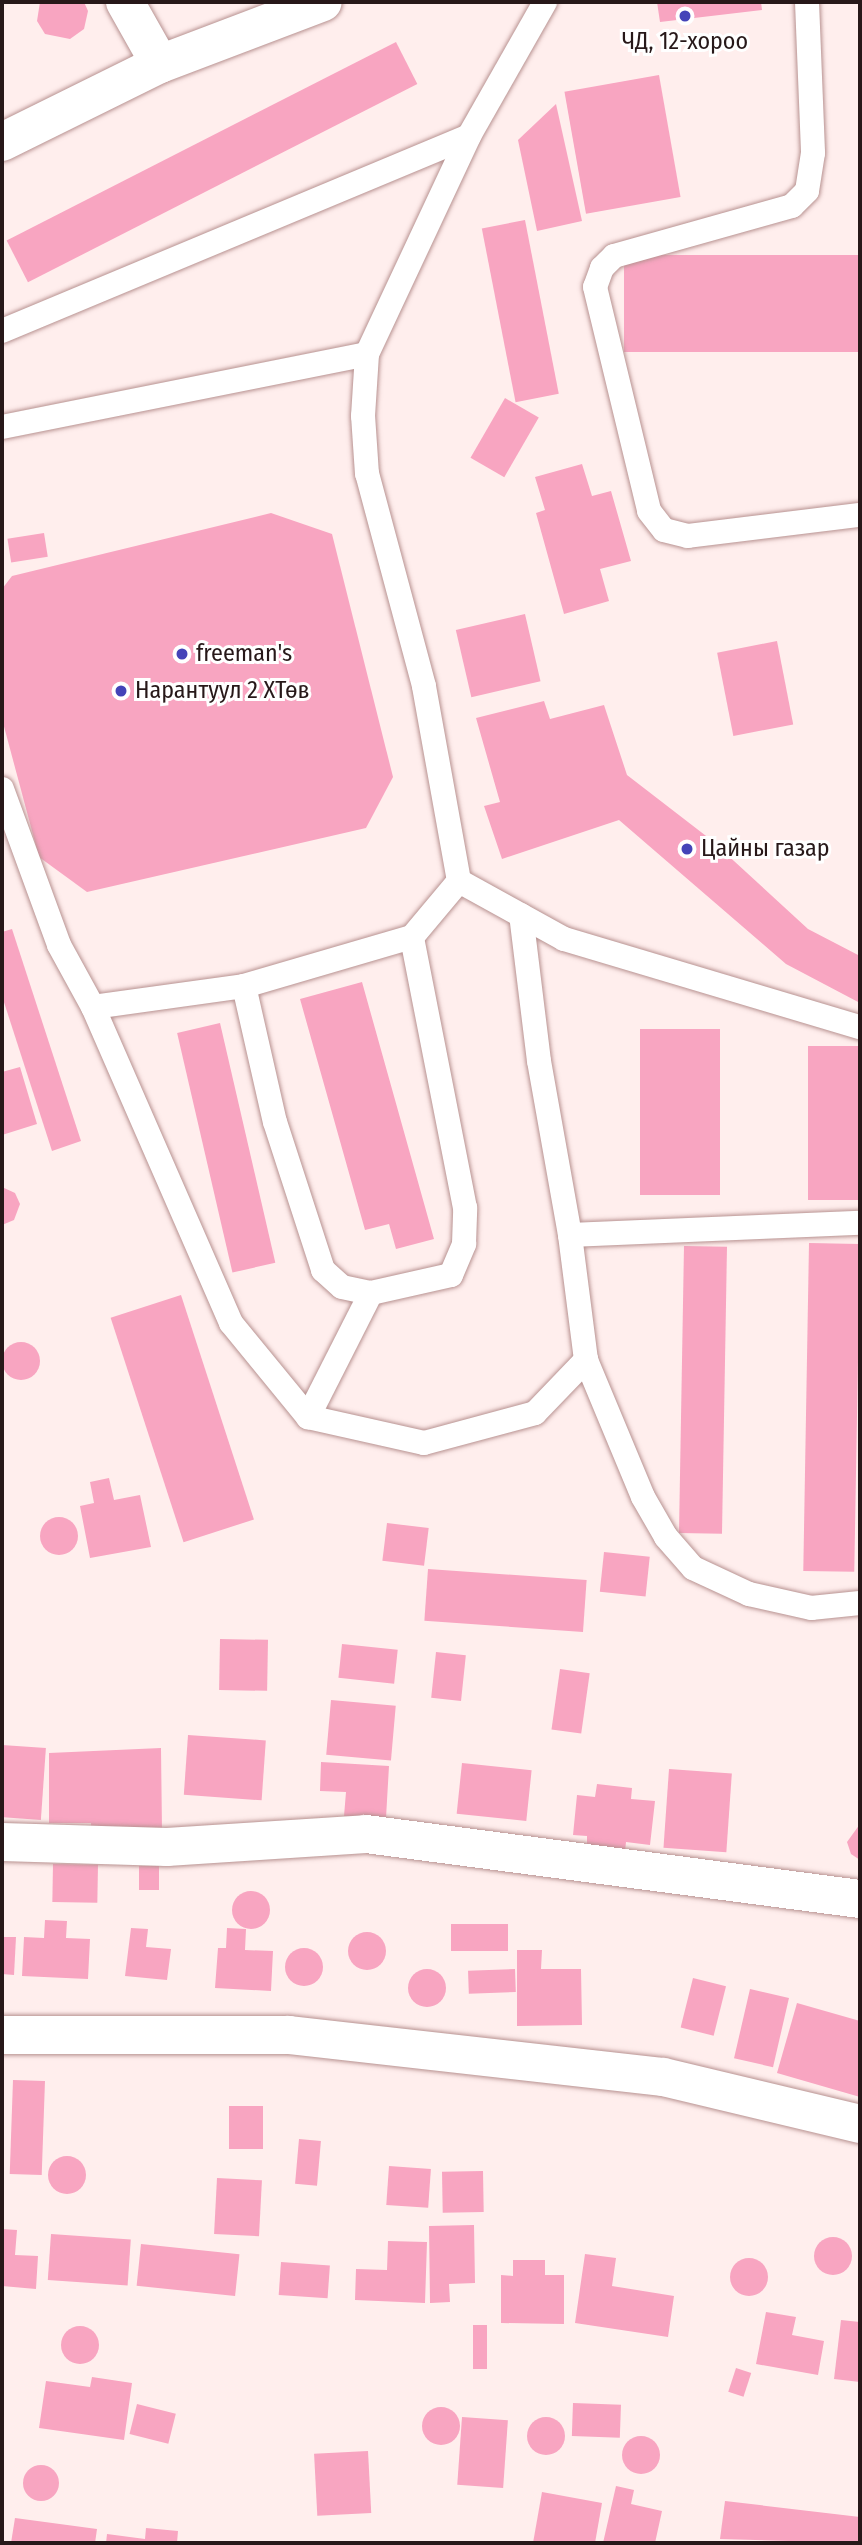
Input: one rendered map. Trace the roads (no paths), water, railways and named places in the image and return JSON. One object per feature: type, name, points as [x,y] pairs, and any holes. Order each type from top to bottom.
[{"type":"street","points":[[125,2],[160,64]]},
{"type":"street","points":[[2,142],[160,64],[323,2]]},
{"type":"street","points":[[2,1842],[167,1847],[366,1834],[860,1899]]},
{"type":"street","points":[[2,2035],[289,2035],[663,2077],[860,2124]]},
{"type":"lane","points":[[459,881],[424,686],[367,474],[363,416],[367,354],[469,136],[545,2]]},
{"type":"lane","points":[[807,2],[813,153],[807,191],[792,206],[614,256],[602,268],[595,287],[649,511],[664,530],[688,536],[860,515]]},
{"type":"lane","points":[[2,331],[469,136]]},
{"type":"lane","points":[[2,427],[367,354]]},
{"type":"lane","points":[[2,789],[59,946],[93,1007],[231,1323],[308,1417],[424,1443],[535,1413],[586,1360]]},
{"type":"lane","points":[[459,881],[564,939],[860,1027]]},
{"type":"lane","points":[[93,1007],[244,986],[412,937],[459,881]]},
{"type":"lane","points":[[521,915],[539,1061],[570,1235],[586,1360],[643,1497],[666,1537],[693,1568],[749,1594],[811,1608],[860,1603]]},
{"type":"lane","points":[[244,986],[275,1122],[323,1270],[342,1287],[371,1293],[451,1275],[464,1244],[465,1209],[412,937]]},
{"type":"lane","points":[[570,1235],[860,1223]]},
{"type":"lane","points":[[308,1417],[371,1293]]},
{"type":"place","name":"ЧД, 12-хороо","points":[[685,16]]},
{"type":"place","name":"freeman's","points":[[182,654]]},
{"type":"place","name":"Нарантуул 2 ХТөв","points":[[121,691]]},
{"type":"place","name":"Цайны газар","points":[[687,849]]}]
